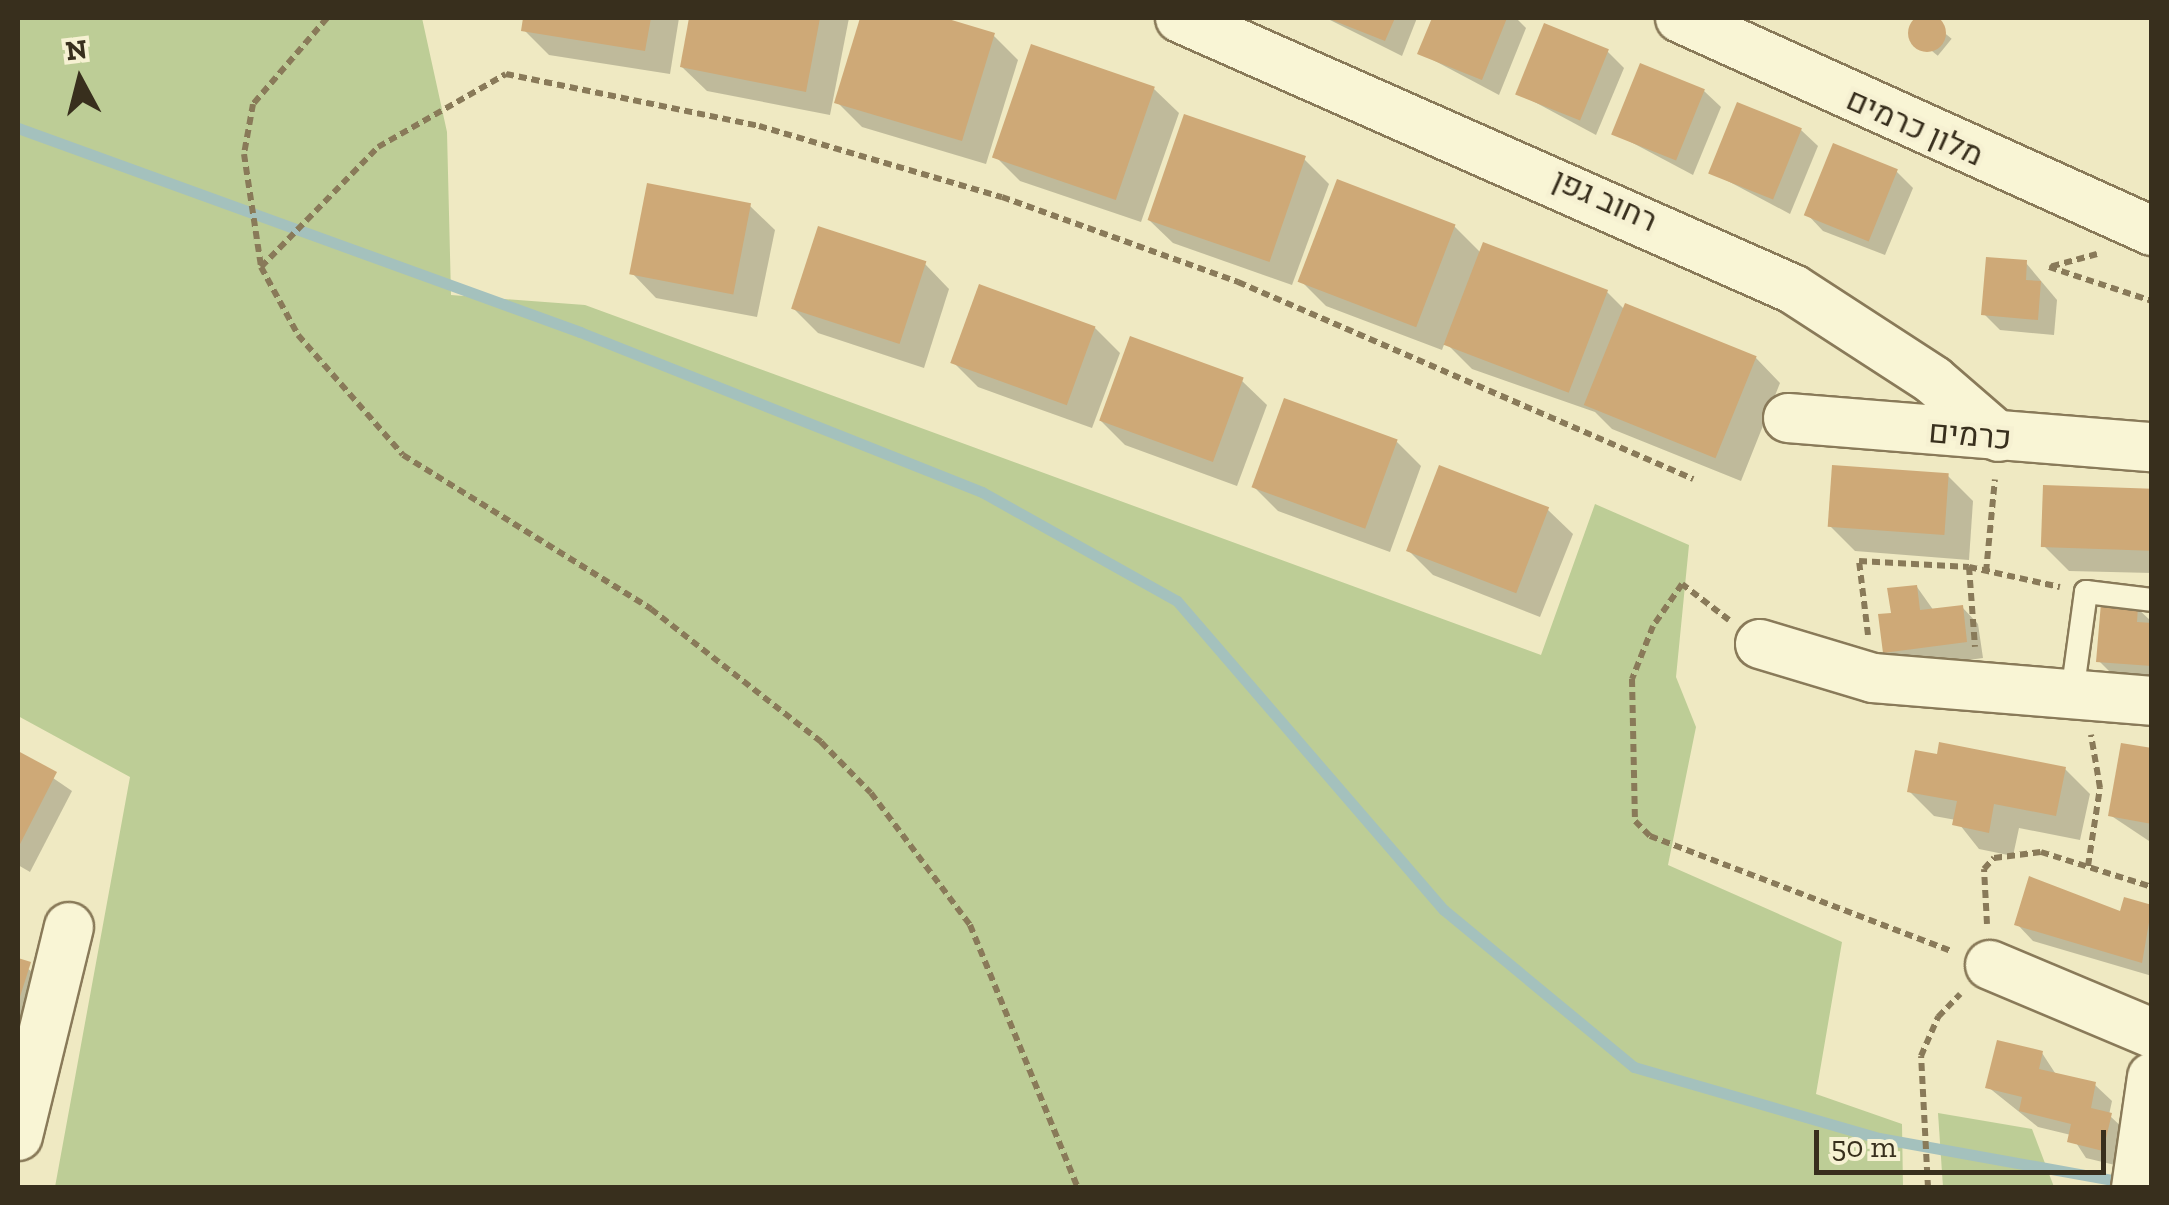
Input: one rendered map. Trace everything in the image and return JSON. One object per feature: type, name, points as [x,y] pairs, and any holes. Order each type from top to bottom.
[{"type":"street","name":"רחוב גפן","points":[[1180,18],[1793,289],[1934,380],[2000,437]]},
{"type":"street","name":"מלון כרמים","points":[[1680,18],[2138,226]]},
{"type":"street","name":"כרמים","points":[[1788,418],[2152,447]]},
{"type":"street","points":[[1760,644],[1873,678],[2152,701]]},
{"type":"street","points":[[18,1136],[69,927]]},
{"type":"street","points":[[1990,965],[2152,1033]]},
{"type":"street","points":[[2136,1188],[2152,1077]]},
{"type":"lane","points":[[2082,694],[2086,592],[2152,600]]},
{"type":"path","points":[[327,18],[253,104],[245,187],[260,267],[298,335],[403,455],[651,610],[822,742],[871,793],[970,925],[1078,1188]]},
{"type":"path","points":[[260,267],[378,147],[506,74],[759,126],[1019,203],[1353,328],[1692,479]]},
{"type":"path","points":[[2138,226],[2102,253],[2049,266],[2152,300]]},
{"type":"path","points":[[1986,572],[2000,437]]},
{"type":"path","points":[[1873,678],[1860,561],[1969,567],[2086,592]]},
{"type":"path","points":[[1969,567],[1978,688]]},
{"type":"path","points":[[1760,644],[1682,584],[1653,626],[1632,679],[1635,821],[1650,836],[1990,965]]},
{"type":"path","points":[[2082,694],[2100,788],[2088,866]]},
{"type":"path","points":[[1928,1188],[1925,1038],[1990,965],[1984,869],[1994,858],[2042,852],[2152,887]]},
{"type":"green space","points":[[18,18],[422,18],[447,132],[451,295],[585,305],[1541,655],[1595,504],[1689,545],[1676,677],[1696,727],[1668,865],[1842,942],[1816,1094],[1902,1124],[1903,1187],[55,1187],[130,777],[18,716]]},
{"type":"green space","points":[[1938,1113],[2032,1129],[2054,1187],[1943,1187]]},
{"type":"building","points":[[1927,14],[1940,20],[1946,33],[1940,46],[1927,52],[1914,46],[1908,33],[1914,20]]},
{"type":"building","points":[[523,18],[651,18],[645,51],[521,31]]},
{"type":"building","points":[[689,18],[820,18],[806,92],[680,67]]},
{"type":"building","points":[[860,18],[945,18],[995,33],[962,141],[834,103]]},
{"type":"building","points":[[1327,18],[1395,18],[1385,41]]},
{"type":"building","points":[[1432,18],[1507,18],[1482,80],[1417,54]]},
{"type":"building","points":[[1544,23],[1609,49],[1580,121],[1515,94]]},
{"type":"building","points":[[1031,44],[1155,87],[1116,200],[992,157]]},
{"type":"building","points":[[1640,63],[1705,89],[1676,161],[1611,134]]},
{"type":"building","points":[[1737,102],[1802,128],[1773,200],[1708,173]]},
{"type":"building","points":[[1184,114],[1306,156],[1270,262],[1148,220]]},
{"type":"building","points":[[1833,143],[1898,169],[1869,242],[1804,215]]},
{"type":"building","points":[[1337,179],[1456,225],[1416,327],[1298,282]]},
{"type":"building","points":[[647,183],[751,203],[733,295],[629,274]]},
{"type":"building","points":[[818,226],[926,261],[900,344],[791,309]]},
{"type":"building","points":[[1483,242],[1608,290],[1569,393],[1444,345]]},
{"type":"building","points":[[1986,257],[2027,260],[2026,280],[2041,281],[2038,320],[1981,315]]},
{"type":"building","points":[[979,284],[1096,326],[1067,405],[950,363]]},
{"type":"building","points":[[1625,303],[1757,356],[1715,458],[1584,405]]},
{"type":"building","points":[[1130,336],[1244,377],[1213,462],[1099,421]]},
{"type":"building","points":[[1284,398],[1398,439],[1365,529],[1252,487]]},
{"type":"building","points":[[1439,465],[1549,507],[1516,593],[1406,551]]},
{"type":"building","points":[[1832,465],[1949,473],[1944,535],[1828,527]]},
{"type":"building","points":[[2043,485],[2152,489],[2150,551],[2041,547]]},
{"type":"building","points":[[1917,585],[1920,610],[1963,605],[1967,642],[1883,653],[1878,614],[1891,613],[1887,588]]},
{"type":"building","points":[[2101,603],[2138,606],[2137,622],[2152,623],[2152,666],[2096,662]]},
{"type":"building","points":[[1939,742],[2066,767],[2056,816],[1994,804],[1989,833],[1952,825],[1957,801],[1907,792],[1915,750],[1937,754]]},
{"type":"building","points":[[2121,743],[2152,748],[2152,824],[2108,816]]},
{"type":"building","points":[[18,751],[57,772],[18,848]]},
{"type":"building","points":[[2029,876],[2120,911],[2124,897],[2152,905],[2142,963],[2014,925]]},
{"type":"building","points":[[18,958],[31,962],[18,1003]]},
{"type":"building","points":[[1997,1040],[2043,1051],[2039,1069],[2096,1082],[2091,1108],[2112,1113],[2103,1151],[2067,1142],[2071,1124],[2019,1111],[2022,1097],[1985,1088]]},
{"type":"waterway","points":[[18,128],[580,332],[982,492],[1177,601],[1444,910],[1634,1067],[1879,1138],[2117,1181]]}]
